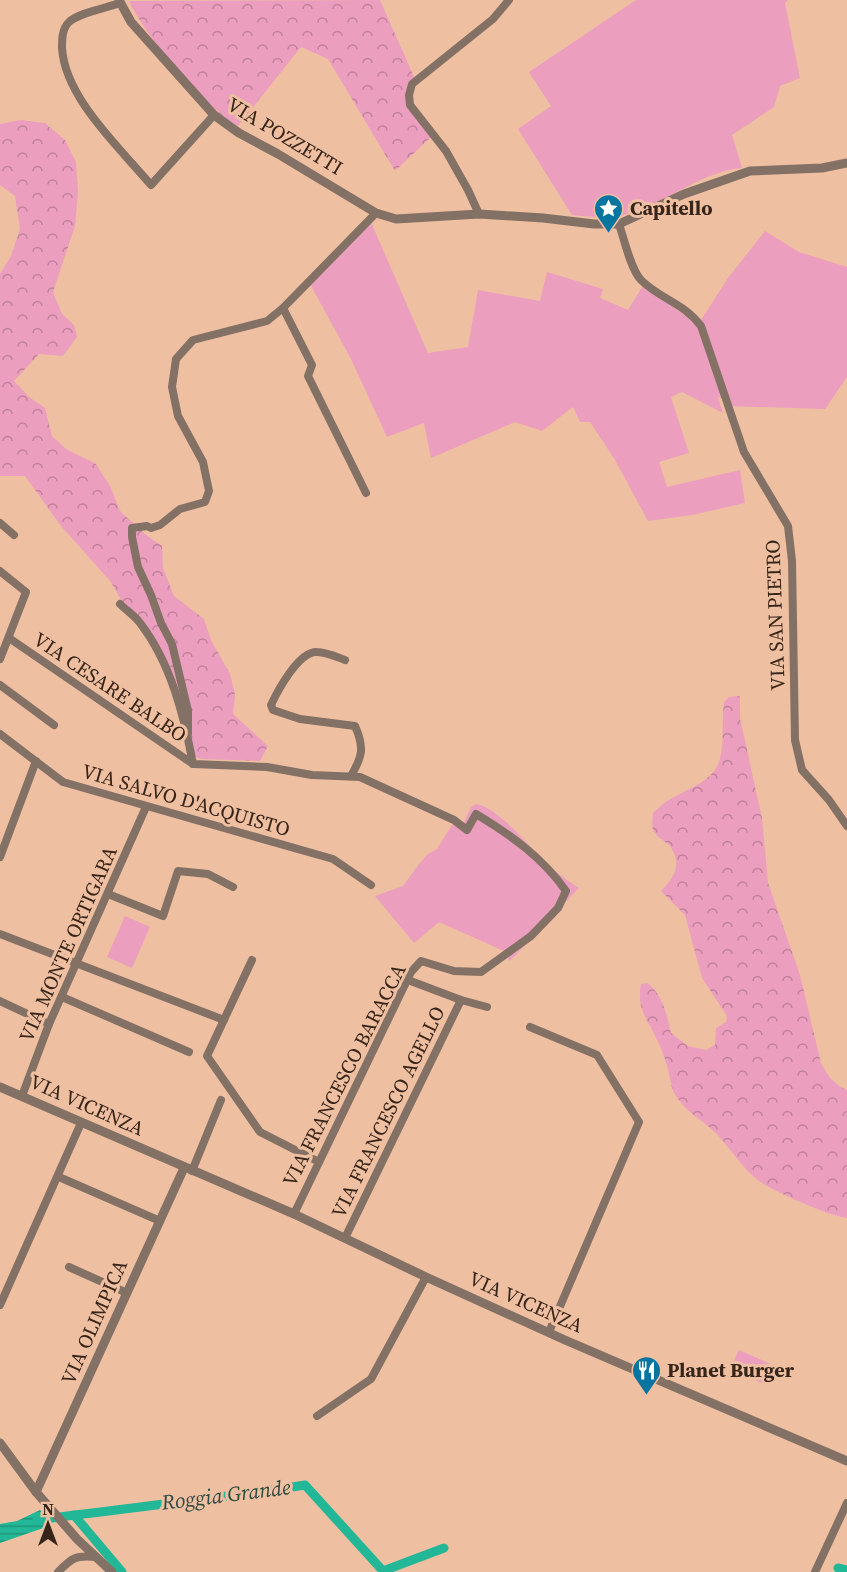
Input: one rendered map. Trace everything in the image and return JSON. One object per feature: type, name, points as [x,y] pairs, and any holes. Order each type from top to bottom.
[{"type":"street","points":[[479,214],[446,151],[410,105],[409,94],[412,84],[493,19],[509,0]]},
{"type":"street","points":[[119,2],[78,16],[68,23],[62,35],[64,66],[72,87],[92,116],[151,185],[214,115]]},
{"type":"street","name":"VIA POZZETTI","points":[[119,2],[131,22],[214,115],[239,133],[376,213],[396,219],[479,214],[594,224],[620,224]]},
{"type":"street","points":[[620,224],[684,194],[750,171],[822,168],[847,163]]},
{"type":"street","points":[[188,733],[188,711],[172,644],[138,567],[132,537],[132,528],[147,526],[151,528],[160,525],[180,509],[205,502],[209,491],[203,462],[178,416],[172,387],[176,359],[193,340],[267,321],[284,308],[376,213]]},
{"type":"street","name":"VIA SAN PIETRO","points":[[620,224],[639,279],[691,313],[701,326],[744,452],[788,526],[792,561],[795,740],[802,770],[829,800],[847,826]]},
{"type":"street","points":[[284,308],[312,365],[308,376],[366,493]]},
{"type":"street","points":[[0,524],[14,535]]},
{"type":"street","points":[[0,571],[26,592],[0,659]]},
{"type":"street","name":"VIA CESARE BALBO","points":[[120,604],[140,623],[161,657],[188,733],[193,764]]},
{"type":"street","name":"VIA CESARE BALBO","points":[[9,638],[193,764],[267,767],[312,776],[360,777],[454,820]]},
{"type":"street","points":[[345,660],[316,651],[305,655],[290,672],[271,705],[273,710],[300,719],[356,726],[361,739],[361,758],[351,776]]},
{"type":"street","points":[[0,685],[54,725]]},
{"type":"street","name":"VIA SALVO D'ACQUISTO","points":[[0,734],[63,782],[333,859],[371,885]]},
{"type":"street","points":[[0,857],[36,761]]},
{"type":"street","name":"VIA MONTE ORTIGARA","points":[[22,1096],[49,1024],[146,807]]},
{"type":"street","name":"VIA FRANCESCO BARACCA","points":[[294,1214],[411,972],[421,961],[454,971],[481,972],[531,936],[558,908],[566,891],[556,877],[532,853],[507,832],[476,814],[467,830],[454,820]]},
{"type":"street","points":[[108,894],[163,916],[178,871],[208,874],[233,886]]},
{"type":"street","points":[[0,934],[224,1020]]},
{"type":"street","points":[[252,960],[207,1056],[260,1132],[319,1162]]},
{"type":"street","points":[[408,980],[487,1007]]},
{"type":"street","points":[[62,997],[189,1052]]},
{"type":"street","name":"VIA FRANCESCO AGELLO","points":[[345,1238],[461,1000]]},
{"type":"street","points":[[0,1001],[49,1024]]},
{"type":"street","points":[[530,1027],[597,1055],[639,1122],[549,1332]]},
{"type":"street","name":"VIA VICENZA","points":[[0,1087],[294,1214],[549,1332],[847,1461]]},
{"type":"street","points":[[188,1169],[221,1100]]},
{"type":"street","points":[[0,1305],[59,1177],[81,1123]]},
{"type":"street","name":"VIA OLIMPICA","points":[[36,1492],[160,1221],[188,1169]]},
{"type":"street","points":[[59,1177],[160,1221]]},
{"type":"street","points":[[69,1267],[127,1293]]},
{"type":"street","points":[[317,1416],[370,1379],[426,1277]]},
{"type":"street","points":[[0,1443],[36,1492],[77,1539],[112,1572]]},
{"type":"street","points":[[818,1571],[847,1503]]},
{"type":"street","points":[[58,1572],[77,1550],[77,1539]]},
{"type":"street","points":[[72,1558],[96,1557]]},
{"type":"green space","points":[[380,0],[415,79],[408,100],[431,137],[395,171],[328,59],[301,47],[238,126],[210,105],[178,70],[148,32],[129,1]]},
{"type":"green space","points":[[636,0],[788,0],[785,3],[800,78],[780,86],[774,107],[732,135],[742,168],[710,176],[635,212],[602,217],[572,215],[518,129],[551,106],[529,72]]},
{"type":"green space","points":[[21,120],[45,123],[65,140],[76,162],[78,192],[75,226],[53,292],[62,314],[74,325],[77,337],[63,356],[39,354],[14,381],[29,397],[45,408],[52,436],[66,449],[96,464],[111,488],[120,511],[162,546],[163,568],[174,596],[204,619],[211,640],[230,674],[235,694],[233,714],[268,746],[260,761],[201,759],[194,756],[171,687],[147,636],[124,605],[111,582],[61,526],[25,476],[0,476],[0,274],[11,256],[20,229],[15,196],[0,185],[0,124]]},
{"type":"green space","points":[[370,220],[428,353],[468,347],[478,290],[540,301],[547,272],[603,289],[600,298],[628,310],[644,284],[692,321],[701,320],[728,278],[765,231],[799,252],[847,267],[847,377],[825,409],[725,406],[722,398],[718,397],[723,413],[682,392],[671,397],[689,453],[659,462],[667,487],[740,470],[745,503],[692,515],[648,521],[615,460],[590,422],[580,422],[573,407],[542,431],[515,422],[431,458],[424,423],[387,437],[351,359],[310,284]]},
{"type":"green space","points":[[740,696],[740,718],[762,818],[768,883],[800,975],[821,1063],[829,1077],[847,1090],[847,1218],[802,1203],[759,1181],[716,1133],[684,1106],[673,1091],[663,1055],[644,1015],[640,1001],[641,984],[647,983],[661,999],[671,1033],[688,1046],[706,1050],[715,1045],[716,1028],[726,1022],[727,1016],[702,978],[685,915],[661,891],[676,869],[676,857],[669,845],[654,832],[652,823],[653,813],[662,805],[706,779],[717,767],[722,746],[724,702],[729,697]]},
{"type":"green space","points":[[476,804],[495,813],[555,871],[579,888],[510,961],[504,951],[439,922],[414,943],[375,896],[403,886],[428,854],[437,849],[452,825],[464,822],[471,807]]},
{"type":"green space","points":[[125,916],[150,927],[132,968],[107,957]]},
{"type":"green space","points":[[739,1350],[773,1365],[764,1384],[730,1369]]},
{"type":"water","points":[[40,1510],[52,1525],[0,1543],[0,1524],[17,1521]]},
{"type":"waterway","name":"Roggia Grande","points":[[37,1520],[305,1485],[383,1571],[444,1548]]},
{"type":"waterway","points":[[74,1515],[122,1572]]},
{"type":"waterway","name":"Roggia Grande","points":[[838,1568],[847,1570]]},
{"type":"place","name":"Capitello","points":[[609,234]]},
{"type":"place","name":"Planet Burger","points":[[646,1396]]}]
